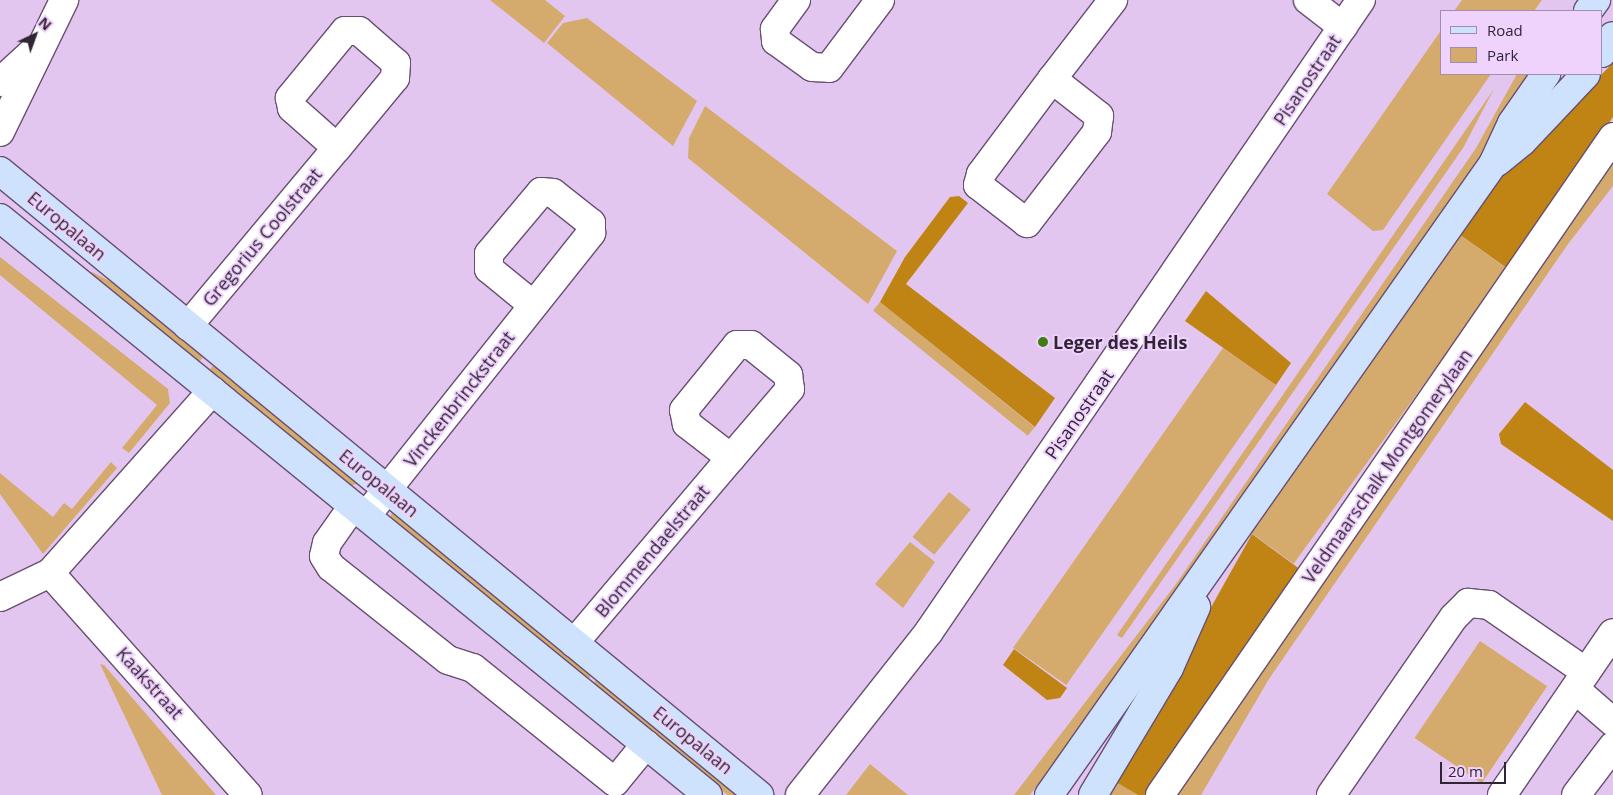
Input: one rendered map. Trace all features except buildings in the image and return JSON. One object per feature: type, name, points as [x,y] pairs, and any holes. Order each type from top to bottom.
[{"type":"main road","points":[[1603,51],[1613,36]]},
{"type":"main road","points":[[1049,795],[1214,565],[1493,164],[1512,124],[1545,75]]},
{"type":"main road","points":[[1493,164],[1522,142],[1585,75]]},
{"type":"main road","name":"Europalaan","points":[[0,171],[759,795]]},
{"type":"main road","name":"Europalaan","points":[[0,218],[708,795]]},
{"type":"main road","points":[[1093,795],[1169,668],[1214,565]]},
{"type":"street","points":[[0,132],[39,46],[64,0]]},
{"type":"street","points":[[796,0],[775,28],[776,41],[812,67],[829,68],[880,0]]},
{"type":"street","points":[[1052,79],[1099,116],[1097,132],[1027,223],[978,185],[981,174],[1052,79],[1113,0]]},
{"type":"street","points":[[1308,0],[1343,27]]},
{"type":"street","name":"Pisanostraat","points":[[800,795],[928,633],[1361,0]]},
{"type":"street","points":[[0,82],[39,46]]},
{"type":"street","name":"Veldmaarschalk Montgomerylaan","points":[[1160,795],[1613,137]]},
{"type":"street","name":"Gregorius Coolstraat","points":[[188,326],[336,148]]},
{"type":"street","name":"Vinckenbrinckstraat","points":[[533,305],[387,490],[360,511],[326,543],[324,556],[331,566],[448,660],[473,668],[615,782],[646,744]]},
{"type":"street","points":[[0,597],[50,573],[212,391]]},
{"type":"street","name":"Blommendaelstraat","points":[[574,643],[731,458]]},
{"type":"street","name":"Kaakstraat","points":[[50,573],[248,795]]},
{"type":"street","points":[[1331,795],[1454,617],[1468,603],[1489,605],[1581,680],[1613,722]]},
{"type":"street","points":[[1502,795],[1613,634]]},
{"type":"street","points":[[1576,795],[1613,746]]},
{"type":"green space","points":[[490,0],[545,0],[565,16],[544,43]]},
{"type":"green space","points":[[1462,0],[1542,0],[1535,10],[1455,10]]},
{"type":"green space","points":[[587,18],[697,101],[673,146],[547,43],[563,23]]},
{"type":"green space","points":[[1440,32],[1440,75],[1490,75],[1383,230],[1373,231],[1327,194]]},
{"type":"green space","points":[[1516,75],[1538,75],[1142,646],[1030,795],[1014,795],[1176,584],[1476,148]]},
{"type":"green space","points":[[1494,89],[1463,148],[1122,638],[1117,635]]},
{"type":"green space","points":[[705,106],[897,251],[868,304],[688,158],[689,138]]},
{"type":"green space","points":[[1613,161],[1613,186],[1568,244],[1269,679],[1201,795],[1177,795]]},
{"type":"green space","points":[[1459,234],[1508,269],[1294,564],[1245,528]]},
{"type":"green space","points":[[0,257],[168,389],[170,403],[129,453],[122,448],[157,405],[0,275]]},
{"type":"green space","points":[[92,272],[129,291],[206,353],[197,365],[88,276]]},
{"type":"green space","points":[[880,302],[1035,427],[1028,436],[873,311]]},
{"type":"green space","points":[[1223,348],[1276,385],[1066,685],[1013,648]]},
{"type":"green space","points":[[216,362],[357,480],[356,484],[349,487],[207,373]]},
{"type":"green space","points":[[111,462],[117,468],[43,554],[0,494],[0,473],[53,517],[64,503],[72,509]]},
{"type":"green space","points":[[949,492],[971,510],[934,555],[912,537]]},
{"type":"green space","points":[[393,511],[595,671],[586,682],[389,519]]},
{"type":"green space","points":[[910,542],[935,562],[903,608],[875,584]]},
{"type":"green space","points":[[1480,641],[1547,686],[1482,783],[1415,738]]},
{"type":"green space","points":[[100,664],[104,665],[216,795],[162,795]]},
{"type":"green space","points":[[600,675],[748,795],[728,795],[592,685]]},
{"type":"green space","points":[[870,764],[908,795],[846,795]]},
{"type":"green space","points":[[1114,781],[1138,795],[1105,795]]},
{"type":"shaded area","points":[[1613,63],[1613,117],[1508,269],[1459,234],[1511,164]]},
{"type":"shaded area","points":[[959,196],[968,203],[906,284],[1055,398],[1035,427],[880,302],[905,257],[950,197]]},
{"type":"shaded area","points":[[1206,291],[1291,363],[1276,385],[1185,321]]},
{"type":"shaded area","points":[[1525,402],[1613,470],[1613,521],[1501,444],[1499,434]]},
{"type":"shaded area","points":[[1252,534],[1301,570],[1146,795],[1138,795],[1114,781]]},
{"type":"shaded area","points":[[1014,649],[1067,688],[1060,698],[1047,700],[1003,665]]},
{"type":"place","name":"Leger des Heils","points":[[1043,342]]}]
